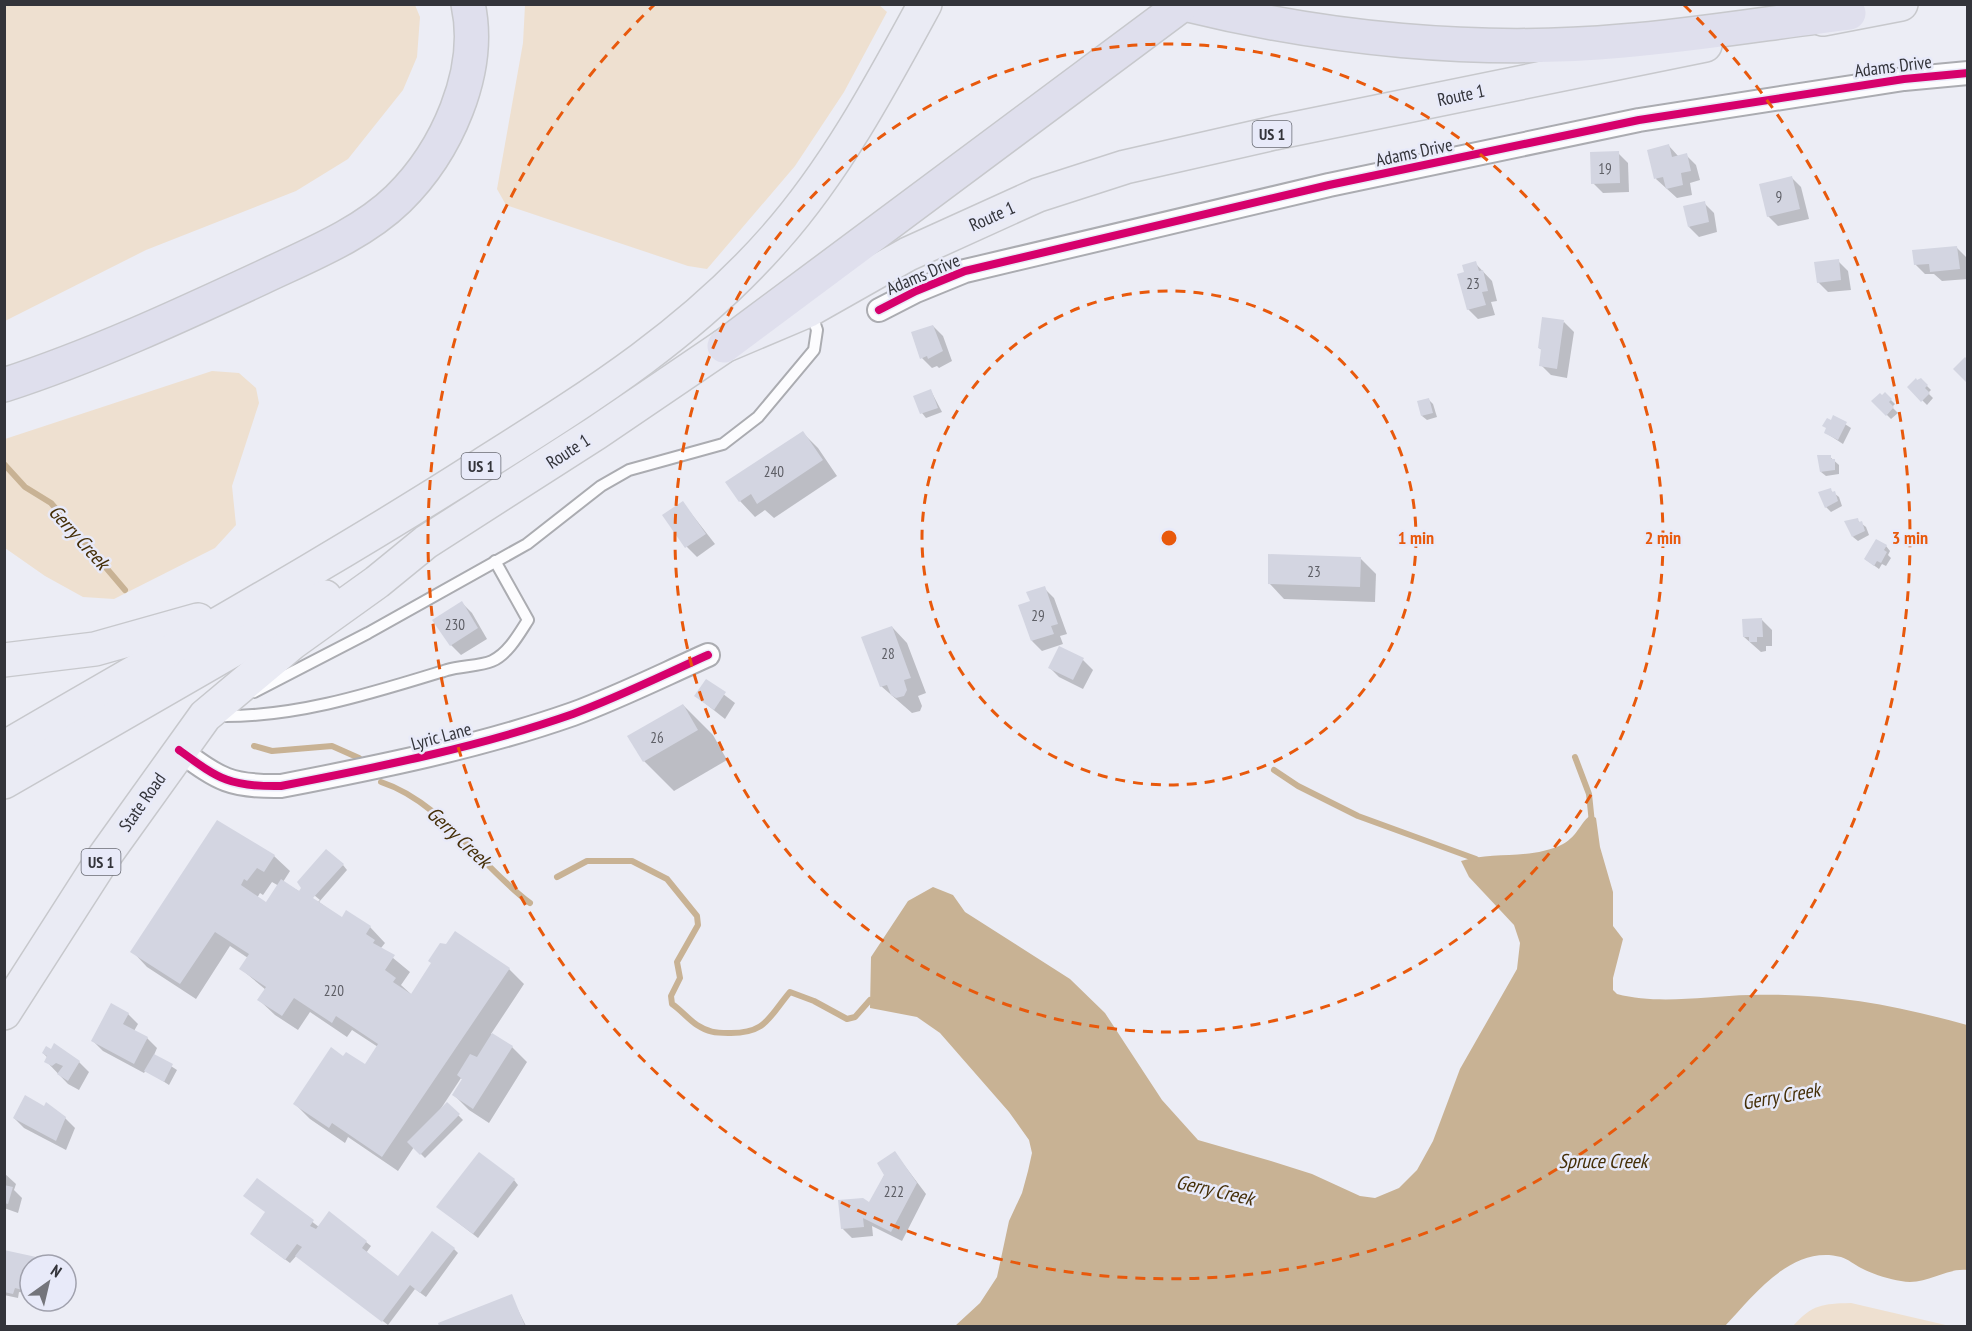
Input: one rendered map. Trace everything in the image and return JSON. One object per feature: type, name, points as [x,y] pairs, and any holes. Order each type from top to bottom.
[{"type":"highway","points":[[4,385],[163,324],[318,251],[356,230],[391,205],[429,162],[454,116],[467,70],[468,4]]},
{"type":"highway","points":[[724,346],[1183,4],[1230,16],[1311,30],[1391,39],[1467,44],[1623,41],[1849,13]]},
{"type":"main road","name":"Route 1","points":[[286,583],[437,494],[545,425],[637,365],[702,313],[776,238],[826,171],[877,91],[925,4]]},
{"type":"main road","name":"Route 1","points":[[205,716],[292,643],[376,582],[426,542],[596,433],[724,346],[810,310],[908,254],[1038,195],[1125,168],[1274,133],[1849,13],[1897,5]]},
{"type":"main road","points":[[4,782],[298,611],[426,542]]},
{"type":"main road","name":"US 1","points":[[4,660],[95,649],[157,633],[201,619],[286,583]]},
{"type":"main road","points":[[4,748],[286,583]]},
{"type":"main road","name":"State Road","points":[[4,1013],[104,857],[205,716]]},
{"type":"street","name":"Adams Drive","points":[[879,310],[964,271],[1329,185],[1639,120],[1904,79],[1968,73]]},
{"type":"street","name":"Lyric Lane","points":[[179,750],[225,782],[256,787],[281,786],[432,755],[541,724],[610,699],[708,655]]},
{"type":"lane","points":[[205,716],[368,633],[527,544],[601,486],[629,470],[723,444],[758,417],[814,350],[817,330],[810,310]]},
{"type":"lane","points":[[205,716],[241,717],[282,713],[405,685],[464,665],[492,661],[513,642],[528,620],[495,561]]},
{"type":"shaded area","points":[[5,4],[415,5],[420,17],[417,57],[403,90],[348,159],[296,191],[146,250],[5,321]]},
{"type":"shaded area","points":[[878,4],[887,12],[844,92],[795,166],[707,269],[688,266],[506,205],[497,189],[523,43],[525,5]]},
{"type":"shaded area","points":[[212,371],[239,373],[256,388],[259,403],[232,486],[236,525],[215,548],[114,599],[83,597],[45,576],[5,548],[5,439]]},
{"type":"shaded area","points":[[1851,1303],[1950,1326],[1793,1326],[1812,1309]]},
{"type":"water","name":"Spruce Creek","points":[[1591,815],[1596,818],[1600,847],[1613,892],[1613,926],[1623,939],[1613,978],[1613,990],[1617,994],[1649,999],[1750,995],[1833,998],[1912,1011],[1967,1025],[1967,1270],[1910,1282],[1875,1274],[1841,1257],[1823,1255],[1806,1258],[1775,1275],[1725,1326],[955,1326],[980,1303],[997,1277],[1009,1221],[1022,1193],[1032,1153],[1029,1140],[1009,1112],[940,1033],[917,1017],[870,1008],[871,957],[908,901],[933,887],[953,895],[965,912],[1070,979],[1105,1013],[1162,1100],[1198,1140],[1312,1174],[1360,1196],[1375,1198],[1399,1188],[1417,1170],[1433,1141],[1460,1069],[1517,969],[1520,943],[1514,925],[1469,877],[1461,861],[1551,849],[1568,841]]},
{"type":"building","points":[[1669,144],[1672,157],[1687,153],[1691,171],[1681,173],[1683,185],[1666,189],[1663,177],[1654,179],[1647,150]]},
{"type":"building","points":[[1619,151],[1620,183],[1591,184],[1590,152]]},
{"type":"building","points":[[1792,176],[1800,209],[1767,217],[1759,184]]},
{"type":"building","points":[[1705,201],[1709,222],[1688,227],[1683,206]]},
{"type":"building","points":[[1957,246],[1960,269],[1930,272],[1929,264],[1914,265],[1912,250]]},
{"type":"building","points":[[1839,259],[1841,280],[1817,283],[1814,262]]},
{"type":"building","points":[[1476,261],[1479,271],[1483,270],[1488,291],[1482,292],[1486,305],[1467,310],[1457,274],[1464,272],[1462,265]]},
{"type":"building","points":[[1542,317],[1564,320],[1557,369],[1539,366],[1541,349],[1538,348]]},
{"type":"building","points":[[933,325],[943,351],[928,359],[927,356],[920,359],[911,332]]},
{"type":"building","points":[[1965,357],[1968,360],[1966,382],[1953,369]]},
{"type":"building","points":[[1916,378],[1917,380],[1921,378],[1928,385],[1925,388],[1930,393],[1921,402],[1907,387]]},
{"type":"building","points":[[931,389],[938,408],[920,414],[913,396]]},
{"type":"building","points":[[1885,392],[1892,399],[1889,402],[1894,407],[1886,416],[1871,401],[1880,393],[1882,395]]},
{"type":"building","points":[[1429,398],[1433,413],[1421,416],[1417,401]]},
{"type":"building","points":[[1833,415],[1847,422],[1838,440],[1824,433],[1826,428],[1822,426],[1827,418],[1831,420]]},
{"type":"building","points":[[803,431],[823,460],[757,504],[751,494],[739,502],[725,482]]},
{"type":"building","points":[[1817,455],[1831,455],[1831,459],[1835,459],[1835,470],[1820,472]]},
{"type":"building","points":[[1831,488],[1832,492],[1835,491],[1838,501],[1825,508],[1818,492]]},
{"type":"building","points":[[683,501],[706,534],[685,548],[662,515]]},
{"type":"building","points":[[1858,518],[1859,522],[1862,521],[1865,531],[1852,537],[1844,521]]},
{"type":"building","points":[[1876,539],[1887,545],[1884,550],[1887,552],[1881,563],[1877,561],[1874,566],[1864,559]]},
{"type":"building","points":[[1268,554],[1361,557],[1360,587],[1268,584]]},
{"type":"building","points":[[1045,586],[1058,624],[1051,626],[1054,634],[1031,641],[1018,605],[1030,601],[1026,592]]},
{"type":"building","points":[[462,601],[478,628],[450,646],[432,620]]},
{"type":"building","points":[[1762,618],[1763,637],[1757,637],[1757,642],[1749,642],[1749,637],[1743,637],[1742,619]]},
{"type":"building","points":[[892,626],[911,678],[904,680],[907,690],[904,696],[896,698],[891,695],[887,685],[880,687],[861,637]]},
{"type":"building","points":[[1059,646],[1084,658],[1073,680],[1048,668]]},
{"type":"building","points":[[706,679],[726,692],[714,710],[694,696]]},
{"type":"building","points":[[683,704],[698,730],[643,762],[627,736]]},
{"type":"building","points":[[217,820],[275,855],[264,872],[257,868],[247,881],[244,879],[241,885],[266,902],[281,879],[299,891],[301,888],[297,882],[326,849],[344,864],[313,898],[342,917],[346,910],[371,926],[366,934],[375,940],[373,943],[395,955],[385,970],[396,978],[393,982],[411,994],[431,963],[428,961],[440,943],[446,944],[455,931],[510,968],[382,1157],[332,1123],[329,1128],[293,1104],[331,1047],[343,1056],[346,1052],[365,1064],[378,1044],[336,1016],[332,1023],[294,998],[282,1016],[257,1000],[266,987],[239,969],[249,954],[215,932],[180,984],[130,952]]},
{"type":"building","points":[[111,1003],[129,1013],[123,1024],[148,1037],[134,1064],[91,1041]]},
{"type":"building","points":[[492,1033],[513,1046],[473,1109],[452,1095],[462,1079],[457,1075],[470,1054],[477,1057]]},
{"type":"building","points":[[54,1043],[80,1061],[68,1081],[57,1074],[63,1066],[56,1063],[52,1066],[44,1062],[47,1056],[42,1053],[46,1046],[51,1049]]},
{"type":"building","points":[[154,1054],[173,1064],[164,1082],[144,1071]]},
{"type":"building","points":[[25,1095],[44,1106],[46,1102],[66,1117],[56,1141],[13,1118]]},
{"type":"building","points":[[447,1102],[460,1114],[420,1155],[407,1142]]},
{"type":"building","points":[[895,1151],[917,1183],[891,1232],[863,1218],[864,1227],[841,1229],[838,1200],[863,1198],[869,1202],[884,1175],[877,1163]]},
{"type":"building","points":[[479,1152],[515,1179],[473,1234],[436,1207]]},
{"type":"building","points":[[257,1178],[314,1220],[310,1226],[316,1229],[329,1211],[367,1241],[362,1248],[398,1276],[432,1231],[455,1248],[420,1293],[410,1285],[382,1322],[295,1256],[302,1247],[297,1244],[285,1260],[250,1234],[265,1212],[243,1196]]},
{"type":"building","points":[[4,1185],[13,1187],[8,1204],[4,1203]]},
{"type":"building","points":[[4,1250],[18,1253],[18,1289],[15,1288],[13,1294],[4,1292]]},
{"type":"building","points":[[512,1294],[525,1326],[439,1326],[438,1323]]},
{"type":"waterway","name":"Gerry Creek","points":[[4,464],[25,487],[51,503],[125,590]]},
{"type":"waterway","name":"Gerry Creek","points":[[254,746],[272,751],[332,746],[359,758]]},
{"type":"waterway","points":[[1575,757],[1589,794],[1592,823]]},
{"type":"waterway","points":[[1274,770],[1298,786],[1358,816],[1476,859]]},
{"type":"waterway","name":"Gerry Creek","points":[[381,782],[403,791],[442,819],[530,903]]},
{"type":"waterway","name":"Gerry Creek","points":[[557,877],[587,861],[632,861],[667,879],[697,916],[698,925],[677,962],[680,978],[671,996],[672,1004],[694,1023],[708,1031],[719,1033],[751,1031],[765,1023],[790,992],[814,1001],[847,1019],[855,1017],[870,1000]]},
{"type":"cycle path","points":[[879,310],[916,291],[965,271],[1329,185],[1639,120],[1904,79],[1968,73]]},
{"type":"cycle path","points":[[179,750],[204,768],[236,783],[281,786],[428,755],[537,726],[607,700],[708,655]]}]
